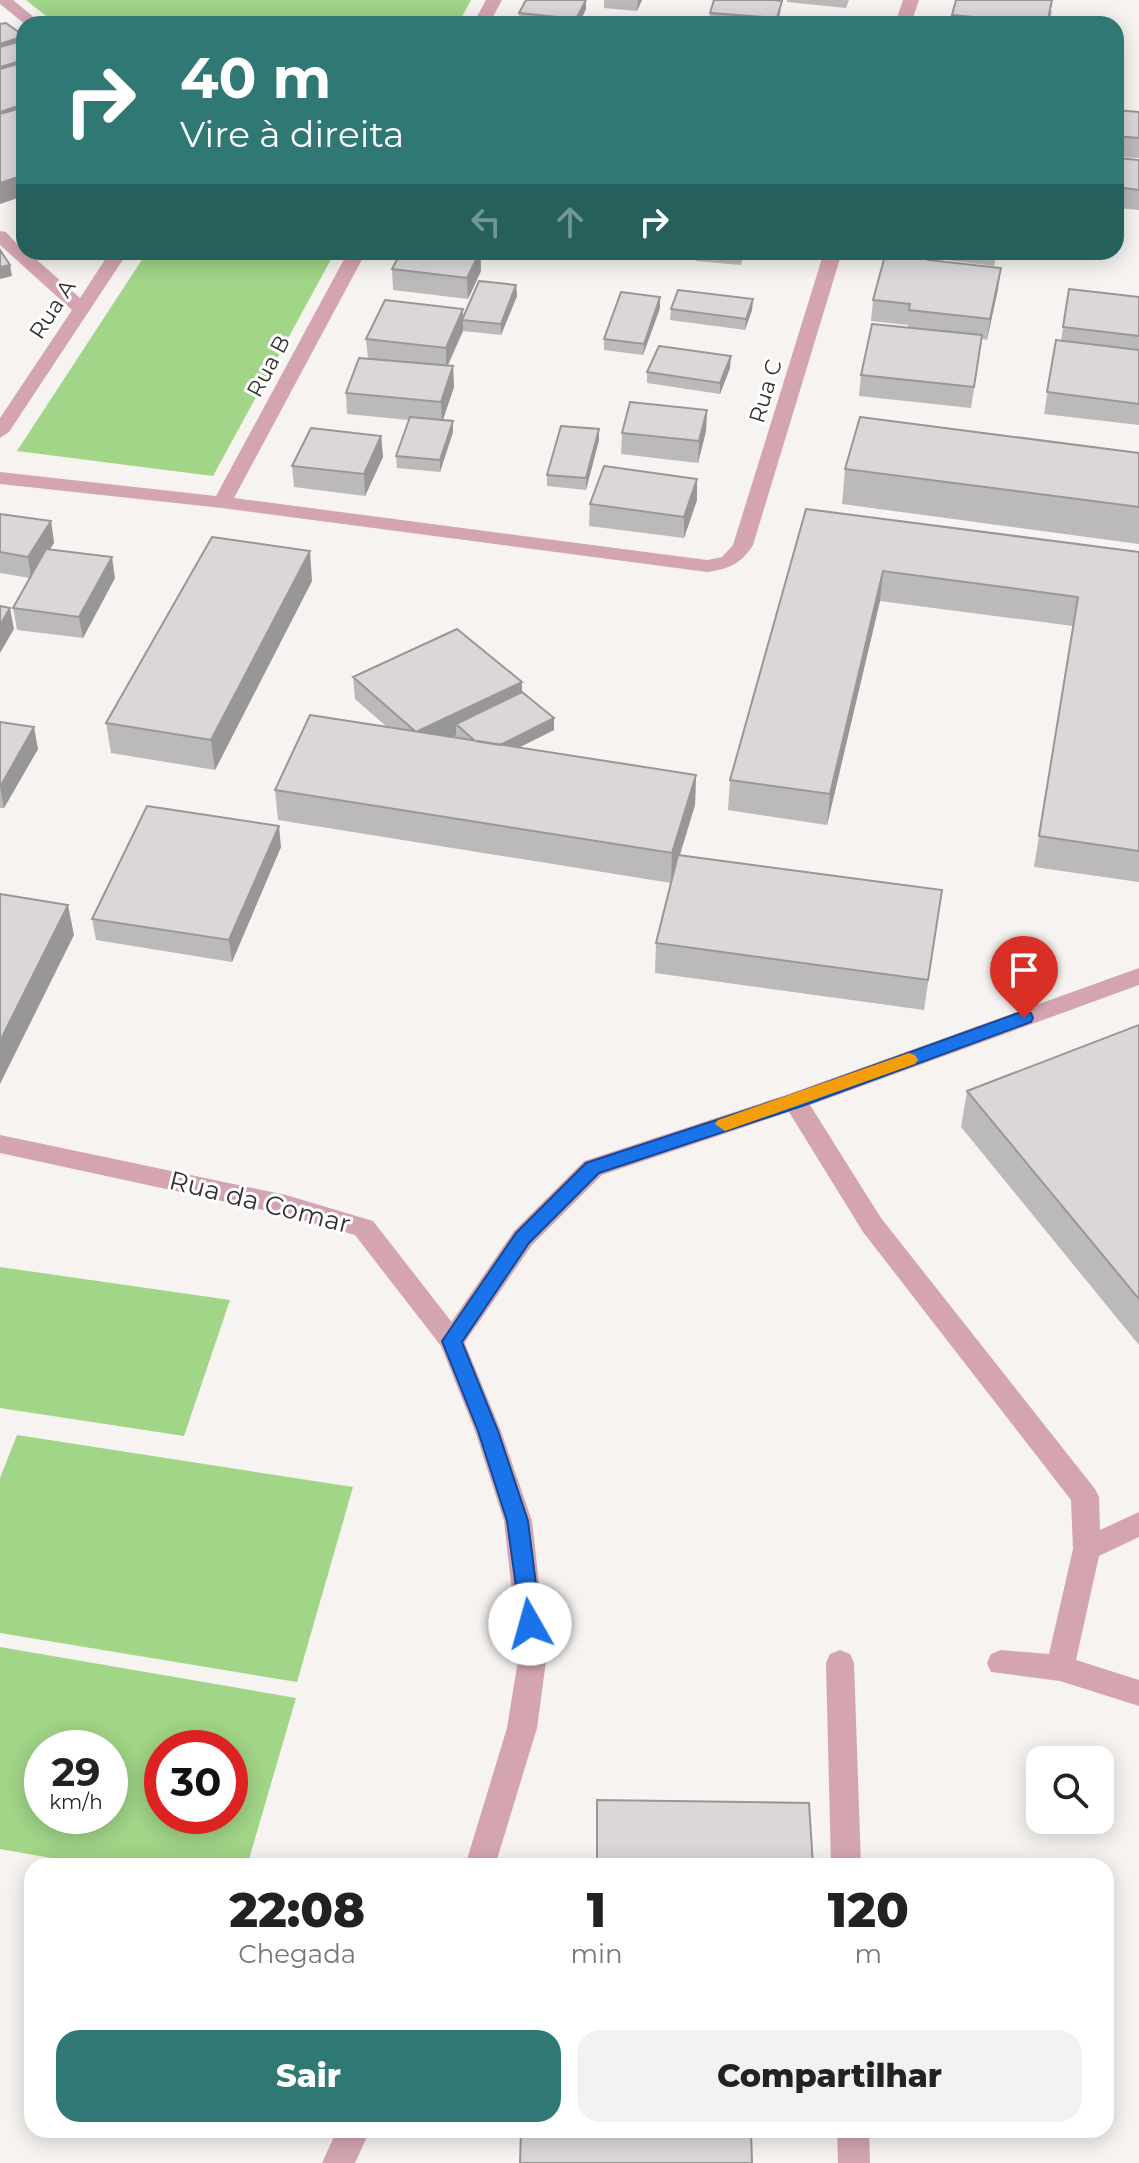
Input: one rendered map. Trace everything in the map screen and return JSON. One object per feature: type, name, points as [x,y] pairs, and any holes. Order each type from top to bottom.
[{"type":"street","points":[[4,0],[24,16]]},
{"type":"street","points":[[0,236],[16,250]]},
{"type":"street","points":[[27,260],[81,309]]},
{"type":"street","name":"Rua A","points":[[0,432],[114,260]]},
{"type":"street","name":"Rua B","points":[[222,502],[353,260]]},
{"type":"street","name":"Rua C","points":[[222,502],[707,566],[724,565],[736,558],[743,545],[831,260]]},
{"type":"street","points":[[0,478],[222,502]]},
{"type":"street","points":[[452,1341],[523,1238],[593,1168],[795,1101],[1139,976]]},
{"type":"street","points":[[795,1101],[872,1225],[1085,1497],[1087,1549],[1060,1668]]},
{"type":"street","name":"Rua da Comar","points":[[0,1144],[286,1205],[364,1228],[452,1341],[488,1431],[518,1521],[533,1654],[522,1728],[482,1858]]},
{"type":"street","points":[[1087,1549],[1139,1524]]},
{"type":"street","points":[[840,1663],[846,1858]]},
{"type":"street","points":[[1001,1663],[1060,1668],[1139,1693]]},
{"type":"street","points":[[338,2163],[350,2138]]},
{"type":"street","points":[[853,2138],[854,2163]]},
{"type":"green space","points":[[26,0],[471,0],[462,16],[46,16]]},
{"type":"green space","points":[[142,260],[331,260],[213,476],[17,451]]},
{"type":"green space","points":[[0,1267],[230,1300],[184,1436],[0,1408]]},
{"type":"green space","points":[[17,1435],[353,1487],[297,1682],[0,1633],[0,1478]]},
{"type":"green space","points":[[0,1647],[296,1698],[249,1858],[51,1858],[0,1849]]},
{"type":"building","points":[[526,0],[586,0],[578,16],[519,13]]},
{"type":"building","points":[[714,0],[782,1],[778,16],[710,13]]},
{"type":"building","points":[[956,0],[1052,0],[1049,16],[952,15]]},
{"type":"building","points":[[6,23],[16,30],[16,39],[0,44],[0,24]]},
{"type":"building","points":[[16,42],[16,62],[0,67],[0,47]]},
{"type":"building","points":[[16,64],[16,107],[0,112],[0,69]]},
{"type":"building","points":[[16,109],[16,178],[0,183],[0,114]]},
{"type":"building","points":[[1124,111],[1139,112],[1139,138],[1124,137]]},
{"type":"building","points":[[1124,159],[1139,160],[1139,190],[1124,188]]},
{"type":"building","points":[[0,250],[10,265],[0,267]]},
{"type":"building","points":[[397,260],[476,260],[467,278],[392,269]]},
{"type":"building","points":[[884,260],[928,260],[1001,268],[990,319],[909,310],[910,304],[873,300]]},
{"type":"building","points":[[479,281],[516,285],[501,324],[462,320]]},
{"type":"building","points":[[1069,289],[1139,297],[1139,336],[1063,327]]},
{"type":"building","points":[[678,290],[753,299],[746,319],[671,309]]},
{"type":"building","points":[[621,292],[660,297],[644,344],[604,339]]},
{"type":"building","points":[[385,300],[463,309],[446,348],[366,339]]},
{"type":"building","points":[[872,324],[982,335],[974,387],[861,375]]},
{"type":"building","points":[[1056,340],[1139,350],[1139,404],[1047,392]]},
{"type":"building","points":[[659,346],[731,356],[720,383],[647,372]]},
{"type":"building","points":[[359,358],[453,366],[441,402],[346,393]]},
{"type":"building","points":[[630,402],[707,410],[699,441],[622,433]]},
{"type":"building","points":[[410,417],[453,421],[440,460],[396,456]]},
{"type":"building","points":[[860,417],[1139,453],[1139,507],[845,469]]},
{"type":"building","points":[[561,426],[599,429],[586,478],[547,475]]},
{"type":"building","points":[[311,428],[381,436],[364,474],[292,466]]},
{"type":"building","points":[[604,466],[697,479],[684,517],[590,504]]},
{"type":"building","points":[[806,509],[1139,552],[1139,851],[1039,836],[1078,597],[883,571],[830,794],[730,780]]},
{"type":"building","points":[[0,514],[51,521],[28,557],[0,552]]},
{"type":"building","points":[[212,537],[310,551],[211,740],[106,723]]},
{"type":"building","points":[[46,549],[112,557],[79,617],[13,608]]},
{"type":"building","points":[[0,606],[10,608],[0,625]]},
{"type":"building","points":[[457,629],[522,682],[416,732],[353,677]]},
{"type":"building","points":[[522,692],[554,718],[500,745],[475,741],[456,724]]},
{"type":"building","points":[[310,715],[696,775],[672,853],[275,790]]},
{"type":"building","points":[[0,722],[34,727],[0,787]]},
{"type":"building","points":[[147,806],[279,826],[229,940],[92,919]]},
{"type":"building","points":[[678,855],[942,890],[928,980],[656,943]]},
{"type":"building","points":[[0,894],[68,905],[0,1041]]},
{"type":"building","points":[[1139,1025],[1139,1299],[967,1091]]},
{"type":"building","points":[[597,1800],[809,1803],[812,1858],[597,1858]]},
{"type":"building","points":[[521,2138],[751,2138],[752,2163],[520,2163]]},
{"type":"slow traffic","points":[[725,1124],[909,1060]]},
{"type":"route","points":[[530,1624],[518,1521],[488,1431],[452,1341],[523,1238],[593,1168],[795,1101],[1024,1018]]}]
